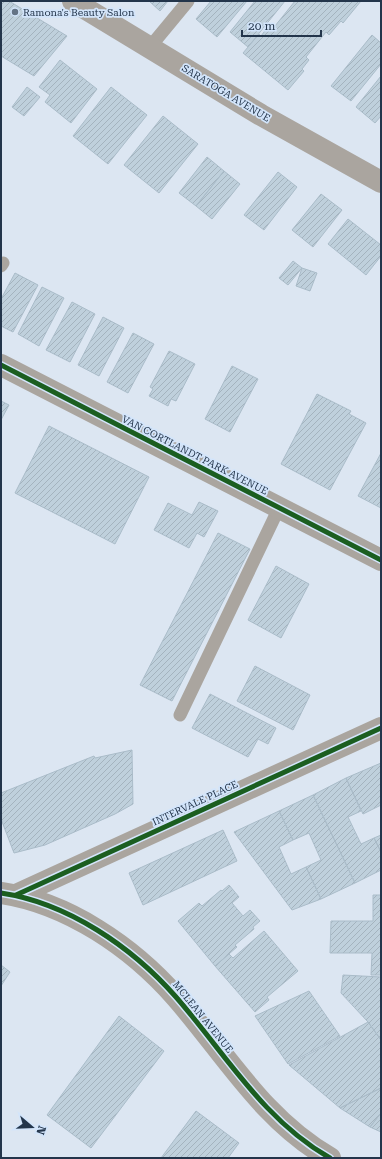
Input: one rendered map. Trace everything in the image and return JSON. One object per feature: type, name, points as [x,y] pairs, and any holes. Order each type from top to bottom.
[{"type":"street","name":"SARATOGA AVENUE","points":[[73,1],[261,115],[381,182]]},
{"type":"street","name":"VAN CORTLANDT PARK AVENUE","points":[[1,365],[381,560]]},
{"type":"street","name":"INTERVALE PLACE","points":[[9,894],[381,728]]},
{"type":"street","name":"MCLEAN AVENUE","points":[[9,894],[57,910],[82,922],[111,940],[145,966],[175,996],[262,1103],[289,1129],[330,1158]]},
{"type":"lane","points":[[150,47],[188,1]]},
{"type":"lane","points":[[180,715],[279,508]]},
{"type":"building","points":[[1,1],[9,1],[67,36],[34,76],[1,56]]},
{"type":"building","points":[[149,1],[168,1],[160,11]]},
{"type":"building","points":[[211,1],[247,1],[217,37],[196,19]]},
{"type":"building","points":[[255,1],[285,1],[248,47],[230,32]]},
{"type":"building","points":[[295,1],[361,1],[343,23],[341,21],[329,35],[326,32],[306,57],[309,60],[302,69],[304,71],[288,90],[243,53],[259,34],[261,36],[267,28],[271,31]]},
{"type":"building","points":[[372,35],[381,43],[381,64],[351,101],[331,86]]},
{"type":"building","points":[[60,60],[97,89],[71,123],[45,102],[50,95],[39,87]]},
{"type":"building","points":[[381,76],[381,116],[375,123],[356,107]]},
{"type":"building","points":[[27,87],[40,97],[24,116],[12,107]]},
{"type":"building","points":[[111,87],[147,115],[108,164],[73,136]]},
{"type":"building","points":[[163,116],[198,144],[159,193],[124,165]]},
{"type":"building","points":[[207,157],[224,171],[196,206],[179,193]]},
{"type":"building","points":[[224,171],[240,184],[212,219],[196,206]]},
{"type":"building","points":[[278,172],[297,187],[264,230],[244,215]]},
{"type":"building","points":[[321,194],[342,210],[313,247],[292,230]]},
{"type":"building","points":[[348,219],[381,245],[381,256],[366,275],[328,244]]},
{"type":"building","points":[[293,261],[302,268],[288,285],[279,278]]},
{"type":"building","points":[[302,268],[317,273],[310,291],[296,286]]},
{"type":"building","points":[[15,273],[38,285],[13,332],[1,326],[1,299]]},
{"type":"building","points":[[42,287],[64,298],[39,346],[18,334]]},
{"type":"building","points":[[72,302],[95,314],[70,362],[46,350]]},
{"type":"building","points":[[103,317],[124,328],[99,376],[78,365]]},
{"type":"building","points":[[133,333],[154,344],[128,393],[107,382]]},
{"type":"building","points":[[169,351],[195,364],[176,401],[171,399],[168,406],[149,396],[153,389],[150,387]]},
{"type":"building","points":[[232,366],[258,379],[230,432],[205,419]]},
{"type":"building","points":[[317,394],[351,411],[349,414],[366,423],[330,490],[281,464]]},
{"type":"building","points":[[1,401],[9,405],[1,420]]},
{"type":"building","points":[[49,426],[149,477],[115,544],[15,493]]},
{"type":"building","points":[[381,453],[381,508],[358,496]]},
{"type":"building","points":[[199,502],[218,511],[204,537],[197,533],[189,548],[154,530],[168,503],[192,515]]},
{"type":"building","points":[[218,533],[250,549],[172,701],[140,685]]},
{"type":"building","points":[[276,566],[309,584],[281,638],[248,620]]},
{"type":"building","points":[[255,666],[310,695],[293,730],[237,701]]},
{"type":"building","points":[[210,694],[276,728],[268,744],[258,739],[248,757],[192,728]]},
{"type":"building","points":[[132,750],[133,804],[115,814],[45,845],[14,853],[1,819],[1,793],[94,756],[95,758]]},
{"type":"building","points":[[381,763],[381,805],[363,814],[346,778]]},
{"type":"building","points":[[346,778],[361,811],[348,817],[361,844],[374,838],[381,852],[381,870],[355,883],[313,795]]},
{"type":"building","points":[[313,795],[355,883],[321,899],[306,867],[321,860],[309,833],[293,840],[279,811]]},
{"type":"building","points":[[279,811],[293,840],[279,847],[291,874],[306,867],[321,899],[292,910],[234,832]]},
{"type":"building","points":[[223,830],[237,861],[143,905],[129,873]]},
{"type":"building","points":[[381,835],[381,852],[374,838]]},
{"type":"building","points":[[229,885],[239,897],[232,903],[243,916],[250,910],[260,921],[253,927],[254,929],[235,945],[237,947],[215,966],[178,921],[199,903],[202,906]]},
{"type":"building","points":[[373,895],[381,895],[381,975],[371,975],[372,953],[330,953],[331,921],[373,921]]},
{"type":"building","points":[[264,931],[298,971],[267,997],[269,1000],[255,1012],[215,966],[229,954],[233,958]]},
{"type":"building","points":[[1,965],[10,972],[1,986]]},
{"type":"building","points":[[343,975],[381,977],[381,1040],[368,1022],[341,993]]},
{"type":"building","points":[[309,991],[340,1036],[288,1064],[255,1016]]},
{"type":"building","points":[[119,1016],[164,1051],[91,1148],[47,1115]]},
{"type":"building","points":[[368,1022],[381,1040],[381,1088],[340,1108],[289,1065]]},
{"type":"building","points":[[381,1088],[381,1113],[370,1127],[340,1108]]},
{"type":"building","points":[[196,1111],[239,1143],[228,1158],[161,1158]]},
{"type":"building","points":[[381,1113],[381,1132],[370,1127]]},
{"type":"cycle path","points":[[1,365],[381,560]]},
{"type":"cycle path","points":[[16,895],[381,728]]},
{"type":"cycle path","points":[[1,893],[26,898],[50,906],[74,917],[97,930],[140,961],[176,997],[246,1084],[265,1105],[285,1125],[306,1142],[330,1158]]},
{"type":"place","name":"Ramona's Beauty Salon","points":[[15,12]]}]
